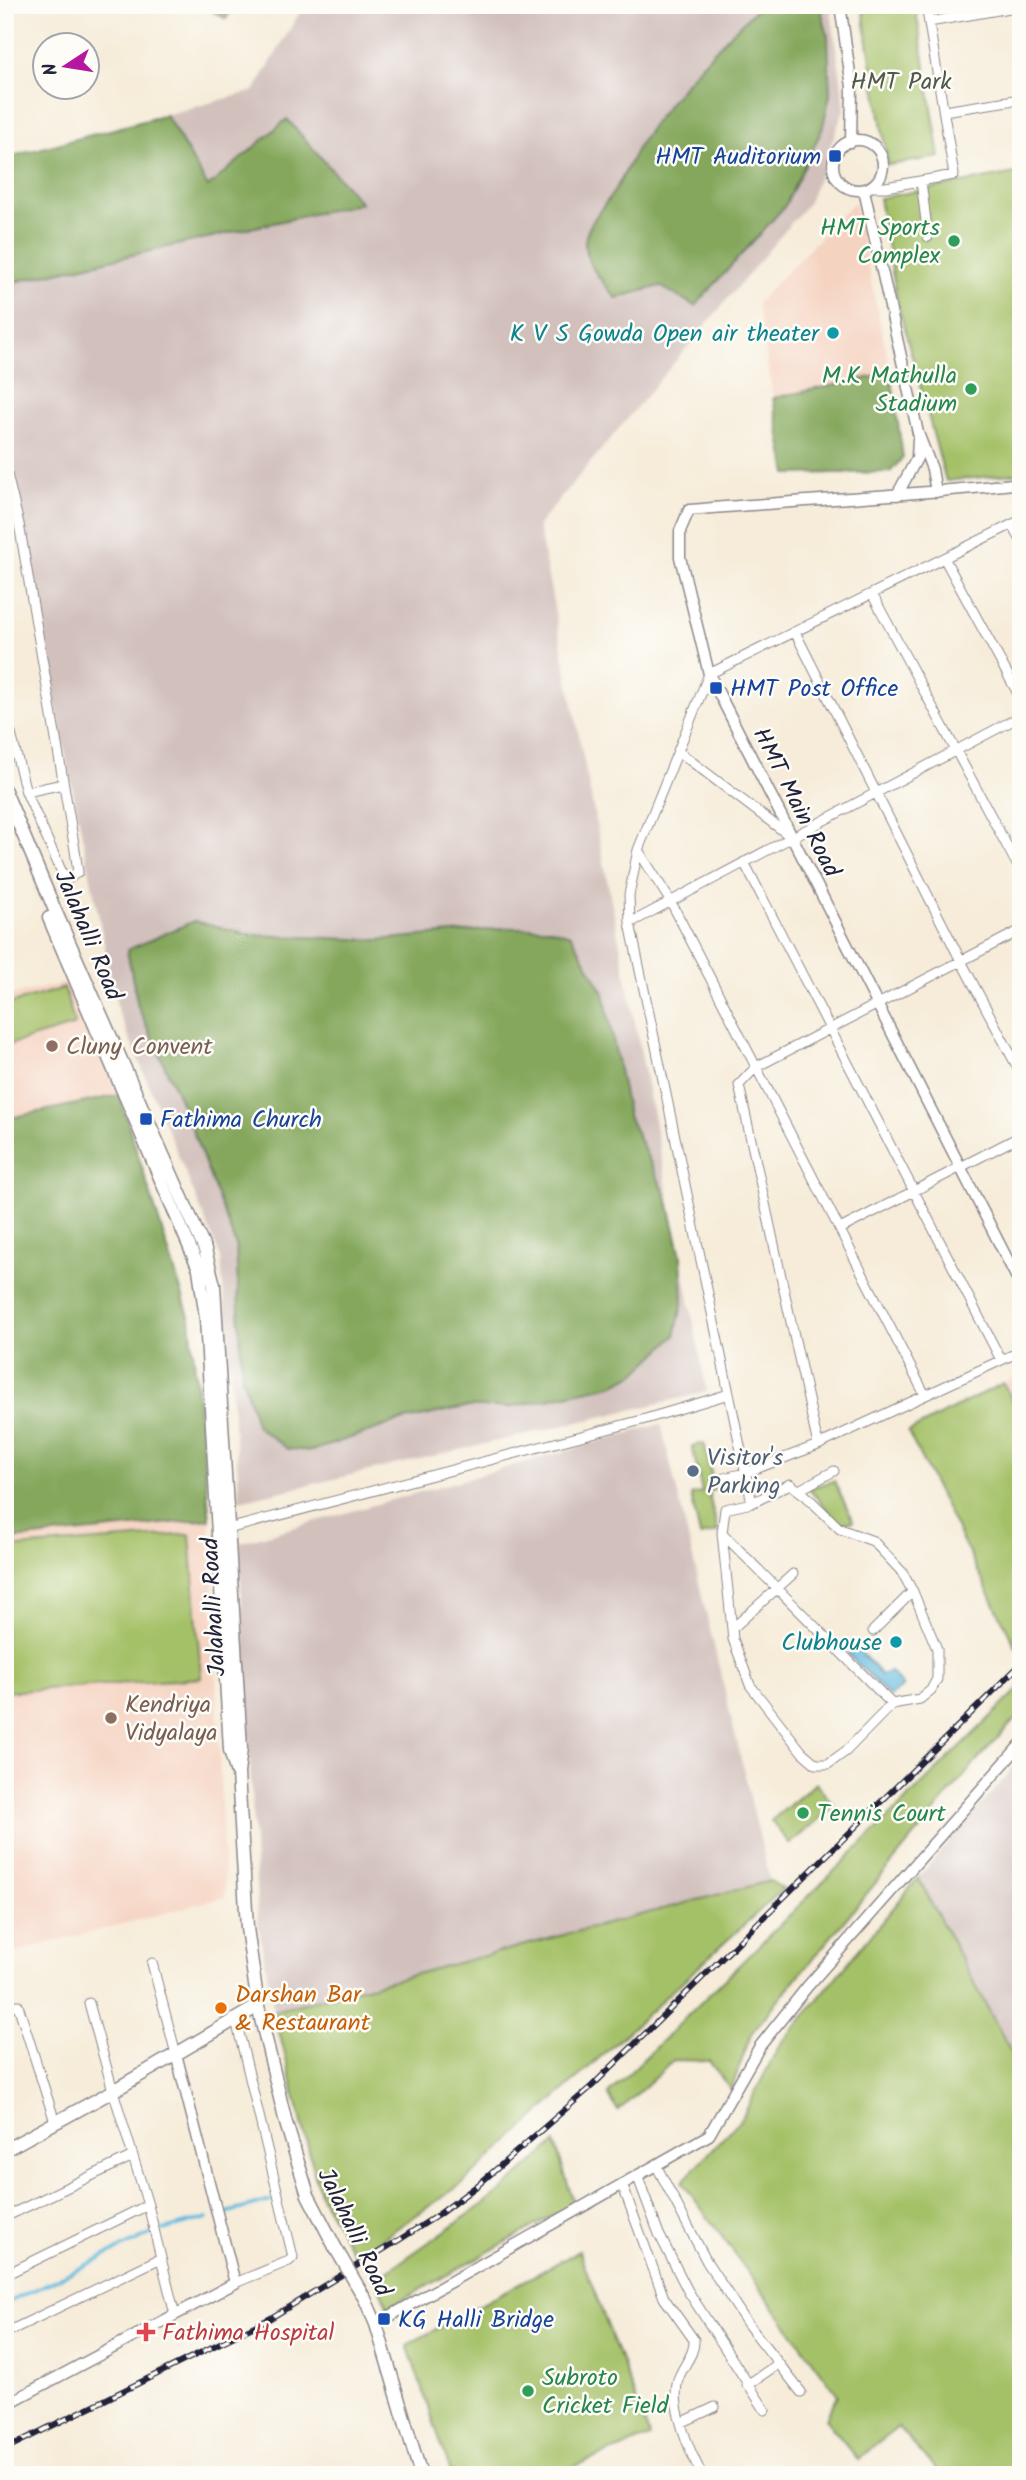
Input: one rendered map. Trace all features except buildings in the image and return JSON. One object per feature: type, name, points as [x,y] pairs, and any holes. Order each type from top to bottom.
[{"type":"main road","name":"Jalahalli Road","points":[[5,790],[170,1187],[205,1250],[214,1285],[224,1530],[241,1749],[238,1773],[247,1928],[258,2006],[286,2123],[308,2194],[376,2324],[421,2475]]},
{"type":"main road","points":[[5,813],[170,1187]]},
{"type":"main road","points":[[5,2150],[113,2091],[258,2006]]},
{"type":"street","points":[[840,5],[852,87],[851,142]]},
{"type":"street","points":[[868,188],[883,172],[882,155],[870,142],[859,140],[846,143],[839,148],[835,156],[834,174],[842,185],[850,189],[868,188],[886,187],[954,175],[926,5]]},
{"type":"street","points":[[929,22],[1021,6]]},
{"type":"street","points":[[944,111],[1021,99]]},
{"type":"street","points":[[921,181],[928,237]]},
{"type":"street","points":[[868,188],[918,433],[932,469],[936,492]]},
{"type":"street","points":[[897,495],[917,458],[918,433]]},
{"type":"street","points":[[5,466],[19,524],[78,872],[68,879],[64,877],[26,792],[5,711]]},
{"type":"street","name":"HMT Main Road","points":[[1021,483],[689,510],[680,531],[680,557],[709,674],[1021,1286]]},
{"type":"street","points":[[752,1503],[630,923],[629,895],[638,850],[709,674],[1017,522],[1021,540]]},
{"type":"street","points":[[944,558],[1021,699]]},
{"type":"street","points":[[872,594],[1021,872]]},
{"type":"street","points":[[795,632],[1021,1074]]},
{"type":"street","points":[[630,923],[1021,716]]},
{"type":"street","points":[[679,752],[791,837]]},
{"type":"street","points":[[26,792],[63,784]]},
{"type":"street","points":[[638,850],[671,902],[925,1395]]},
{"type":"street","points":[[744,862],[1001,1360]]},
{"type":"street","points":[[818,1445],[740,1085],[756,1067],[1021,930]]},
{"type":"street","points":[[840,1229],[1021,1136]]},
{"type":"street","points":[[720,1479],[745,1473],[818,1445],[1021,1351]]},
{"type":"street","points":[[224,1530],[629,1424],[729,1394]]},
{"type":"street","points":[[799,1490],[834,1471]]},
{"type":"street","points":[[790,1484],[839,1529],[873,1541],[902,1572],[913,1591],[937,1649],[937,1679],[932,1690],[920,1699],[892,1704],[846,1751],[828,1764],[817,1764],[802,1752],[750,1685],[733,1639],[722,1533],[725,1509],[752,1503],[790,1484]]},
{"type":"street","points":[[722,1533],[892,1704]]},
{"type":"street","points":[[733,1628],[793,1574]]},
{"type":"street","points":[[873,1631],[913,1591]]},
{"type":"street","points":[[376,2324],[709,2135],[761,2046],[807,1987],[1021,1744]]},
{"type":"street","points":[[152,1963],[235,2283]]},
{"type":"street","points":[[89,2003],[148,2205],[175,2315]]},
{"type":"street","points":[[5,2006],[18,2005],[55,2122]]},
{"type":"street","points":[[5,2405],[235,2283],[293,2257],[236,2020]]},
{"type":"street","points":[[5,2217],[132,2156]]},
{"type":"street","points":[[656,2165],[707,2262],[747,2323],[801,2392]]},
{"type":"street","points":[[637,2175],[659,2234],[683,2280],[765,2410]]},
{"type":"street","points":[[622,2184],[664,2298],[694,2340],[695,2347],[677,2382],[681,2423],[702,2475]]},
{"type":"street","points":[[5,2275],[148,2205]]},
{"type":"street","points":[[5,2333],[161,2258]]},
{"type":"street","points":[[747,2385],[778,2364]]},
{"type":"street","points":[[681,2423],[715,2407]]},
{"type":"shaded area","points":[[304,5],[830,5],[845,107],[809,202],[538,525],[707,1392],[240,1501],[221,1258],[118,1011],[5,457],[5,158],[254,91]]},
{"type":"shaded area","points":[[854,202],[891,373],[773,398],[757,303]]},
{"type":"shaded area","name":"Cluny Convent","points":[[71,982],[119,1095],[5,1119],[5,996]]},
{"type":"shaded area","points":[[1021,1374],[1021,1416],[1003,1383]]},
{"type":"shaded area","points":[[661,1424],[770,1881],[274,2011],[258,1923],[239,1543]]},
{"type":"shaded area","name":"Kendriya Vidyalaya","points":[[210,1519],[225,1897],[5,1955],[5,1540]]},
{"type":"shaded area","points":[[1021,1759],[1021,2070],[918,1878]]},
{"type":"green space","points":[[202,5],[234,5],[226,19]]},
{"type":"green space","points":[[761,5],[820,5],[828,37],[830,95],[822,130],[785,206],[695,306],[660,286],[616,298],[588,259],[585,244],[591,224],[617,186],[644,137],[670,102],[714,52]]},
{"type":"green space","name":"HMT Park","points":[[862,5],[915,5],[940,157],[888,165]]},
{"type":"green space","points":[[166,115],[208,187],[287,119],[361,203],[5,284],[5,158]]},
{"type":"green space","points":[[1021,172],[1021,473],[946,481],[898,305],[879,198]]},
{"type":"green space","points":[[891,373],[903,458],[890,472],[787,474],[773,398]]},
{"type":"green space","points":[[194,921],[252,935],[378,940],[507,928],[548,928],[571,935],[604,993],[628,1116],[667,1197],[681,1256],[683,1301],[675,1336],[635,1374],[612,1385],[511,1407],[465,1407],[397,1422],[312,1451],[288,1449],[257,1427],[242,1376],[236,1246],[186,1113],[138,1007],[127,950]]},
{"type":"green space","points":[[64,988],[75,1025],[5,1046],[5,1005]]},
{"type":"green space","points":[[119,1095],[190,1319],[210,1519],[5,1540],[5,1119]]},
{"type":"green space","points":[[1003,1383],[1021,1416],[1021,1642],[1016,1647],[908,1432]]},
{"type":"green space","points":[[704,1443],[715,1490],[708,1491],[718,1532],[700,1536],[691,1495],[702,1492],[692,1446]]},
{"type":"green space","points":[[834,1481],[853,1521],[840,1524],[808,1488]]},
{"type":"green space","points":[[190,1534],[201,1678],[5,1692],[5,1548]]},
{"type":"green space","points":[[1021,1687],[1021,1713],[979,1758],[752,2032],[731,2090],[709,2061],[674,2060],[618,2111],[608,2094]]},
{"type":"green space","name":"Tennis Court","points":[[816,1783],[834,1806],[790,1844],[771,1821]]},
{"type":"green space","points":[[918,1878],[1021,2070],[1021,2475],[941,2475],[898,2427],[858,2459],[825,2419],[838,2395],[682,2182],[742,2118],[779,2046]]},
{"type":"green space","points":[[770,1881],[783,1889],[463,2183],[355,2257],[320,2195],[274,2011]]},
{"type":"green space","points":[[555,2143],[574,2204],[388,2308],[376,2279],[498,2194]]},
{"type":"green space","name":"Subroto Cricket Field","points":[[579,2251],[650,2437],[551,2475],[452,2475],[407,2345]]},
{"type":"water","points":[[856,1647],[881,1675],[890,1672],[903,1686],[890,1697],[848,1654]]},
{"type":"waterway","points":[[226,2213],[271,2201]]},
{"type":"waterway","points":[[163,2230],[208,2218]]},
{"type":"waterway","points":[[5,2304],[151,2234]]},
{"type":"railway","points":[[5,2449],[269,2319],[438,2215],[478,2185],[592,2086],[1021,1664]]},
{"type":"place","name":"HMT Auditorium","points":[[835,156]]},
{"type":"place","name":"HMT Sports Complex","points":[[954,241]]},
{"type":"place","name":"K V S Gowda Open air theater","points":[[833,333]]},
{"type":"place","name":"M.K Mathulla Stadium","points":[[971,389]]},
{"type":"place","name":"HMT Post Office","points":[[716,688]]},
{"type":"place","name":"Cluny Convent","points":[[52,1046]]},
{"type":"place","name":"Fathima Church","points":[[146,1119]]},
{"type":"place","name":"Visitor's Parking","points":[[693,1471]]},
{"type":"place","name":"Clubhouse","points":[[896,1642]]},
{"type":"place","name":"Kendriya Vidyalaya","points":[[111,1718]]},
{"type":"place","name":"Tennis Court","points":[[803,1813]]},
{"type":"place","name":"Darshan Bar & Restaurant","points":[[221,2008]]},
{"type":"place","name":"KG Halli Bridge","points":[[384,2319]]},
{"type":"place","name":"Fathima Hospital","points":[[146,2332]]},
{"type":"place","name":"Subroto Cricket Field","points":[[528,2391]]}]
